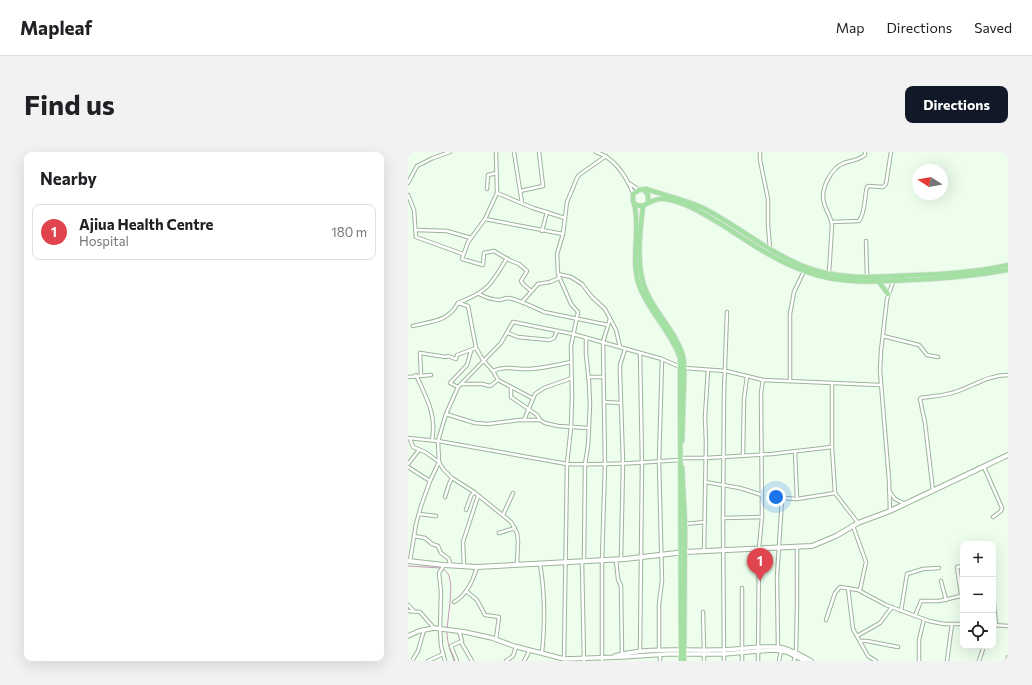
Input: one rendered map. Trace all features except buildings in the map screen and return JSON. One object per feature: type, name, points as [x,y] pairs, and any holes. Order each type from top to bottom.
[{"type":"main road","points":[[646,189],[645,191],[650,202]]},
{"type":"main road","points":[[681,661],[683,552],[680,459],[681,367],[680,358],[672,340],[644,296],[639,285],[636,261],[636,213],[632,198],[633,194],[639,190],[646,189],[701,207],[770,250],[803,266],[814,270],[844,276],[867,277],[964,272],[1008,266]]},
{"type":"main road","points":[[634,203],[638,206],[643,206],[650,202],[665,199],[699,212],[780,261],[804,271],[844,281],[879,282],[954,278],[1008,270]]},
{"type":"main road","points":[[643,206],[640,261],[643,283],[647,294],[676,339],[683,357],[681,367]]},
{"type":"main road","points":[[879,282],[888,294]]},
{"type":"main road","points":[[409,561],[444,567],[477,567],[619,560],[683,552],[812,546],[824,542],[858,523],[906,504],[1008,455]]},
{"type":"main road","points":[[680,459],[685,524],[683,552]]},
{"type":"main road","points":[[682,652],[684,661]]},
{"type":"street","points":[[408,183],[417,166],[450,152]]},
{"type":"street","points":[[496,152],[497,193],[485,219],[471,238],[462,259],[483,265],[484,253],[494,251],[519,264],[527,271],[521,281],[531,291]]},
{"type":"street","points":[[514,152],[522,204]]},
{"type":"street","points":[[520,191],[543,186],[539,152]]},
{"type":"street","points":[[596,152],[606,156],[619,168],[629,183],[633,194]]},
{"type":"street","points":[[760,152],[760,160],[768,199],[770,250]]},
{"type":"street","points":[[829,273],[832,222],[823,199],[825,184],[837,168],[843,163],[862,157],[865,155],[865,152]]},
{"type":"street","points":[[832,222],[859,221],[863,214],[867,187],[883,187],[886,184],[890,152]]},
{"type":"street","points":[[565,659],[567,464],[571,427],[571,346],[577,311],[571,304],[559,278],[558,250],[563,234],[568,202],[579,175],[606,156]]},
{"type":"street","points":[[487,189],[488,174],[497,173]]},
{"type":"street","points":[[629,183],[639,190]]},
{"type":"street","points":[[497,193],[522,204],[565,218]]},
{"type":"street","points":[[408,195],[414,210],[416,237],[464,254]]},
{"type":"street","points":[[542,231],[547,212]]},
{"type":"street","points":[[485,219],[563,234]]},
{"type":"street","points":[[416,230],[447,231],[471,238]]},
{"type":"street","points":[[866,241],[867,277]]},
{"type":"street","points":[[413,326],[446,318],[455,310],[458,304],[479,294],[491,284],[507,258]]},
{"type":"street","points":[[790,381],[790,314],[794,292],[804,271]]},
{"type":"street","points":[[558,274],[571,277],[582,284],[605,309],[616,330],[620,347]]},
{"type":"street","points":[[522,302],[538,284],[550,282],[559,278]]},
{"type":"street","points":[[890,511],[880,385],[882,336],[888,294],[893,281]]},
{"type":"street","points":[[479,294],[499,300],[507,298],[522,302],[544,312],[608,325]]},
{"type":"street","points":[[458,304],[468,306],[476,348],[498,380],[532,398]]},
{"type":"street","points":[[724,661],[724,392],[726,371],[727,312]]},
{"type":"street","points":[[602,659],[602,561],[605,464],[603,342],[610,319]]},
{"type":"street","points":[[517,565],[518,541],[515,528],[503,515],[474,492],[452,478],[443,469],[439,462],[438,441],[446,414],[458,387],[501,343],[513,322],[573,334],[603,342],[662,359],[681,367],[726,371],[763,380],[880,385]]},
{"type":"street","points":[[508,333],[518,337],[550,340],[554,338],[556,331]]},
{"type":"street","points":[[882,336],[912,342],[919,345],[928,355],[938,356]]},
{"type":"street","points":[[584,660],[583,562],[585,464],[588,446],[590,405],[586,361],[586,338]]},
{"type":"street","points":[[421,375],[420,354],[448,356],[456,359],[457,355],[476,348]]},
{"type":"street","points":[[622,657],[622,586],[618,579],[623,463],[620,368],[625,349]]},
{"type":"street","points":[[458,387],[450,383],[467,364],[471,351]]},
{"type":"street","points":[[640,353],[642,463],[640,661]]},
{"type":"street","points":[[660,661],[659,604],[662,581],[659,462],[662,359]]},
{"type":"street","points":[[493,371],[508,367],[515,369],[532,369],[571,362]]},
{"type":"street","points":[[704,551],[706,458],[705,417],[708,370]]},
{"type":"street","points":[[408,377],[431,374]]},
{"type":"street","points":[[416,375],[432,415],[434,428],[432,440]]},
{"type":"street","points":[[933,491],[925,423],[920,399],[958,391],[980,381],[999,375],[1008,375]]},
{"type":"street","points":[[743,456],[744,399],[748,376]]},
{"type":"street","points":[[588,377],[603,377]]},
{"type":"street","points":[[524,420],[534,394],[544,388],[572,378]]},
{"type":"street","points":[[461,384],[482,384],[490,386],[498,380]]},
{"type":"street","points":[[758,661],[759,548],[762,518],[761,393],[763,380]]},
{"type":"street","points":[[832,383],[832,447],[835,493],[858,523]]},
{"type":"street","points":[[510,387],[512,390],[510,394],[511,397],[537,415],[545,424],[588,428]]},
{"type":"street","points":[[604,402],[621,403]]},
{"type":"street","points":[[446,414],[475,423],[488,424],[524,420],[540,420]]},
{"type":"street","points":[[439,462],[413,447],[409,438],[432,440],[567,464],[659,462],[680,459],[762,455],[832,447]]},
{"type":"street","points":[[419,450],[408,466],[430,481]]},
{"type":"street","points":[[795,451],[797,499]]},
{"type":"street","points":[[409,561],[419,514],[430,481],[439,462]]},
{"type":"street","points":[[984,467],[1002,508],[1001,511],[993,518]]},
{"type":"street","points":[[445,497],[452,478]]},
{"type":"street","points":[[705,482],[740,488],[762,495]]},
{"type":"street","points":[[889,490],[895,499],[906,504]]},
{"type":"street","points":[[466,510],[470,496],[474,492]]},
{"type":"street","points":[[503,515],[513,493]]},
{"type":"street","points":[[778,647],[777,578],[782,499],[797,499],[835,493]]},
{"type":"street","points":[[464,566],[464,542],[478,496]]},
{"type":"street","points":[[419,514],[436,516]]},
{"type":"street","points":[[723,518],[762,518]]},
{"type":"street","points":[[685,524],[705,522]]},
{"type":"street","points":[[853,526],[866,562],[860,590]]},
{"type":"street","points":[[499,533],[515,528]]},
{"type":"street","points":[[414,536],[425,538],[432,544],[438,546],[441,553],[449,560],[450,566]]},
{"type":"street","points":[[794,661],[797,547]]},
{"type":"street","points":[[540,564],[542,575],[544,630],[542,653]]},
{"type":"street","points":[[960,566],[957,567],[960,584]]},
{"type":"street","points":[[444,567],[440,572],[440,630],[445,661]]},
{"type":"street","points":[[454,602],[460,599],[466,592],[474,579],[477,567]]},
{"type":"street","points":[[901,611],[907,574],[918,570],[938,568]]},
{"type":"street","points":[[940,581],[946,600]]},
{"type":"street","points":[[826,620],[837,590],[840,587],[860,590],[892,608],[924,619],[960,624]]},
{"type":"street","points":[[742,588],[742,661]]},
{"type":"street","points":[[848,588],[853,629],[868,656],[876,661]]},
{"type":"street","points":[[466,592],[477,600],[485,615],[499,617],[496,639]]},
{"type":"street","points":[[915,616],[921,601],[946,600],[960,596]]},
{"type":"street","points":[[408,605],[413,610]]},
{"type":"street","points":[[857,636],[880,624],[892,608]]},
{"type":"street","points":[[408,611],[413,610],[420,612],[434,628]]},
{"type":"street","points":[[703,612],[704,661]]},
{"type":"street","points":[[919,661],[919,640],[924,619]]},
{"type":"street","points":[[947,661],[952,624]]},
{"type":"street","points":[[996,625],[1008,626]]},
{"type":"street","points":[[408,636],[434,628],[440,630],[459,631],[496,639],[516,647],[565,659],[602,659],[612,656],[622,657],[640,653],[704,653],[778,647],[811,661]]},
{"type":"street","points":[[412,661],[418,651],[424,630]]},
{"type":"street","points":[[459,631],[461,642],[472,661]]},
{"type":"street","points":[[860,641],[898,647]]},
{"type":"street","points":[[457,661],[451,646],[461,642]]},
{"type":"street","points":[[506,661],[512,657],[516,647]]},
{"type":"street","points":[[758,649],[795,654],[805,661]]},
{"type":"street","points":[[979,661],[983,649]]},
{"type":"street","points":[[524,661],[529,650]]},
{"type":"street","points":[[779,661],[781,651]]},
{"type":"street","points":[[428,661],[443,654]]},
{"type":"street","points":[[1007,661],[1008,657]]},
{"type":"waterway","points":[[408,566],[440,568]]},
{"type":"waterway","points":[[443,569],[449,576],[451,588],[447,637],[454,661]]},
{"type":"place","name":"Ajiua Health Centre","points":[[760,581]]}]
